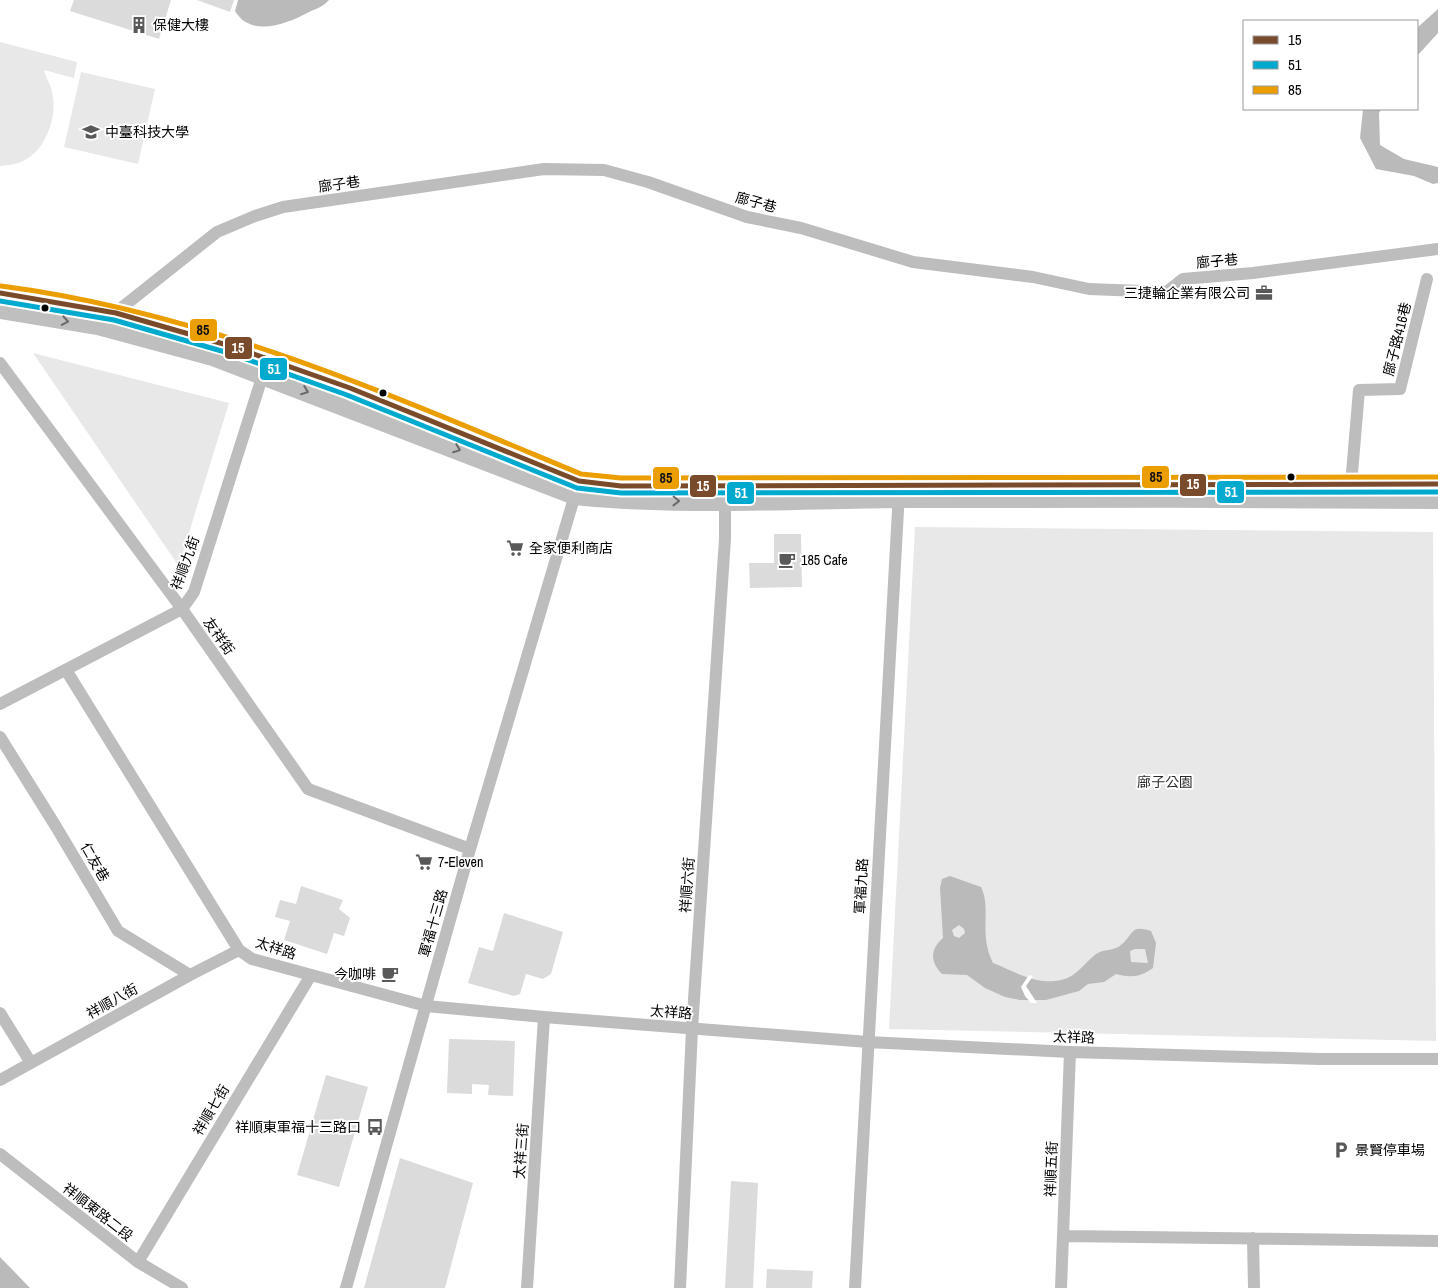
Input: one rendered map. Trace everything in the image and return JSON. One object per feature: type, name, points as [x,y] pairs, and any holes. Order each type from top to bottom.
[{"type":"main road","points":[[0,293],[115,313],[193,334],[266,367],[577,488],[622,486],[725,493],[1438,484]]},
{"type":"main road","points":[[0,310],[98,326],[212,357],[266,367]]},
{"type":"main road","points":[[899,492],[1438,500]]},
{"type":"street","name":"廍子巷","points":[[98,326],[217,232],[255,216],[283,207],[544,169],[604,170],[648,182],[747,217],[801,228],[913,262],[1033,277],[1089,289],[1167,292],[1183,279],[1253,273],[1438,249]]},
{"type":"street","name":"廍子路416巷","points":[[1351,485],[1359,390],[1400,389],[1427,279]]},
{"type":"street","name":"友祥街","points":[[0,363],[182,609],[308,789],[470,849]]},
{"type":"street","name":"祥順九街","points":[[0,704],[182,609],[194,592],[266,367]]},
{"type":"street","name":"軍福十三路","points":[[346,1288],[470,849],[577,488]]},
{"type":"street","name":"軍福九路","points":[[855,1288],[899,492]]},
{"type":"street","name":"祥順六街","points":[[680,1288],[692,1029],[725,539],[725,493]]},
{"type":"street","name":"太祥路","points":[[66,670],[238,950],[252,959],[426,1006],[544,1017],[868,1042],[1070,1052],[1320,1059],[1438,1059]]},
{"type":"street","name":"仁友巷","points":[[0,737],[56,825],[118,931],[190,975]]},
{"type":"street","name":"祥順八街","points":[[0,1080],[238,950]]},
{"type":"street","name":"祥順七街","points":[[138,1262],[311,975]]},
{"type":"street","points":[[0,1013],[31,1064]]},
{"type":"street","name":"太祥三街","points":[[527,1288],[544,1017]]},
{"type":"street","name":"祥順五街","points":[[1061,1288],[1070,1052]]},
{"type":"street","name":"祥順東路二段","points":[[0,1154],[138,1262],[182,1288]]},
{"type":"street","points":[[1064,1236],[1438,1241]]},
{"type":"street","points":[[1254,1238],[1254,1288]]},
{"type":"green space","points":[[0,42],[77,62],[74,78],[44,70],[53,101],[52,121],[49,131],[39,148],[32,155],[25,160],[2,166],[0,166]]},
{"type":"green space","points":[[81,72],[155,89],[138,164],[64,147]]},
{"type":"green space","points":[[33,353],[229,403],[178,565]]},
{"type":"green space","name":"廍子公園","points":[[915,527],[1433,532],[1436,1041],[889,1029]]},
{"type":"shaded area","points":[[238,0],[329,0],[320,7],[290,21],[270,26],[260,26],[250,24],[235,11]]},
{"type":"shaded area","points":[[1438,9],[1438,33],[1418,55],[1418,27]]},
{"type":"shaded area","points":[[1363,110],[1380,110],[1380,145],[1404,159],[1438,167],[1438,183],[1433,184],[1414,176],[1376,169],[1360,138]]},
{"type":"shaded area","points":[[950,876],[981,887],[985,904],[986,942],[993,963],[1016,973],[1047,981],[1068,978],[1096,954],[1118,947],[1136,929],[1151,931],[1156,943],[1153,968],[1136,976],[1116,974],[1104,982],[1088,984],[1079,991],[1046,1000],[1020,1000],[1005,997],[985,988],[967,975],[942,974],[935,965],[933,956],[936,947],[943,938],[940,888],[942,879]],"holes":[[[959,925],[964,929],[965,933],[959,938],[954,936],[952,930]],[[1145,949],[1148,963],[1131,962],[1130,951]]]},
{"type":"shaded area","points":[[0,1257],[30,1288],[0,1288]]},
{"type":"pier","points":[[1029,975],[1033,976],[1026,986],[1037,1003],[1031,1003],[1021,987]]},
{"type":"building","name":"保健大樓","points":[[74,0],[171,0],[159,39],[70,11]]},
{"type":"building","points":[[197,0],[234,0],[230,12]]},
{"type":"building","points":[[774,534],[801,534],[802,587],[750,588],[749,563],[774,563]]},
{"type":"building","points":[[301,886],[343,900],[339,909],[350,918],[344,936],[334,933],[327,954],[284,940],[290,921],[275,917],[280,900],[296,904]]},
{"type":"building","points":[[504,913],[563,932],[551,974],[543,979],[526,974],[520,994],[514,996],[468,983],[479,947],[493,951]]},
{"type":"building","points":[[449,1039],[515,1041],[513,1096],[488,1095],[489,1085],[472,1084],[472,1094],[447,1093]]},
{"type":"building","points":[[326,1075],[368,1087],[339,1187],[297,1175]]},
{"type":"building","points":[[400,1158],[473,1183],[445,1288],[364,1288]]},
{"type":"building","points":[[731,1181],[758,1183],[753,1288],[725,1288]]},
{"type":"building","points":[[767,1269],[813,1271],[812,1288],[766,1288]]},
{"type":"transit line","name":"85","points":[[1,286],[76,298],[151,315],[224,336],[297,360],[368,387],[581,474],[621,478],[1438,477]]},
{"type":"transit line","name":"15","points":[[0,293],[116,313],[234,347],[350,388],[579,481],[621,486],[1438,484]]},
{"type":"transit line","name":"51","points":[[0,301],[114,320],[232,354],[347,395],[577,488],[621,493],[1438,492]]},
{"type":"place","name":"保健大樓","points":[[139,25]]},
{"type":"place","name":"中臺科技大學","points":[[91,132]]},
{"type":"place","name":"三捷輪企業有限公司","points":[[1264,293]]},
{"type":"place","name":"全家便利商店","points":[[515,548]]},
{"type":"place","name":"185 Cafe","points":[[787,560]]},
{"type":"place","name":"7-Eleven","points":[[424,862]]},
{"type":"place","name":"今咖啡","points":[[390,974]]},
{"type":"place","name":"祥順東軍福十三路口","points":[[375,1127]]},
{"type":"place","name":"景賢停車場","points":[[1341,1150]]}]
